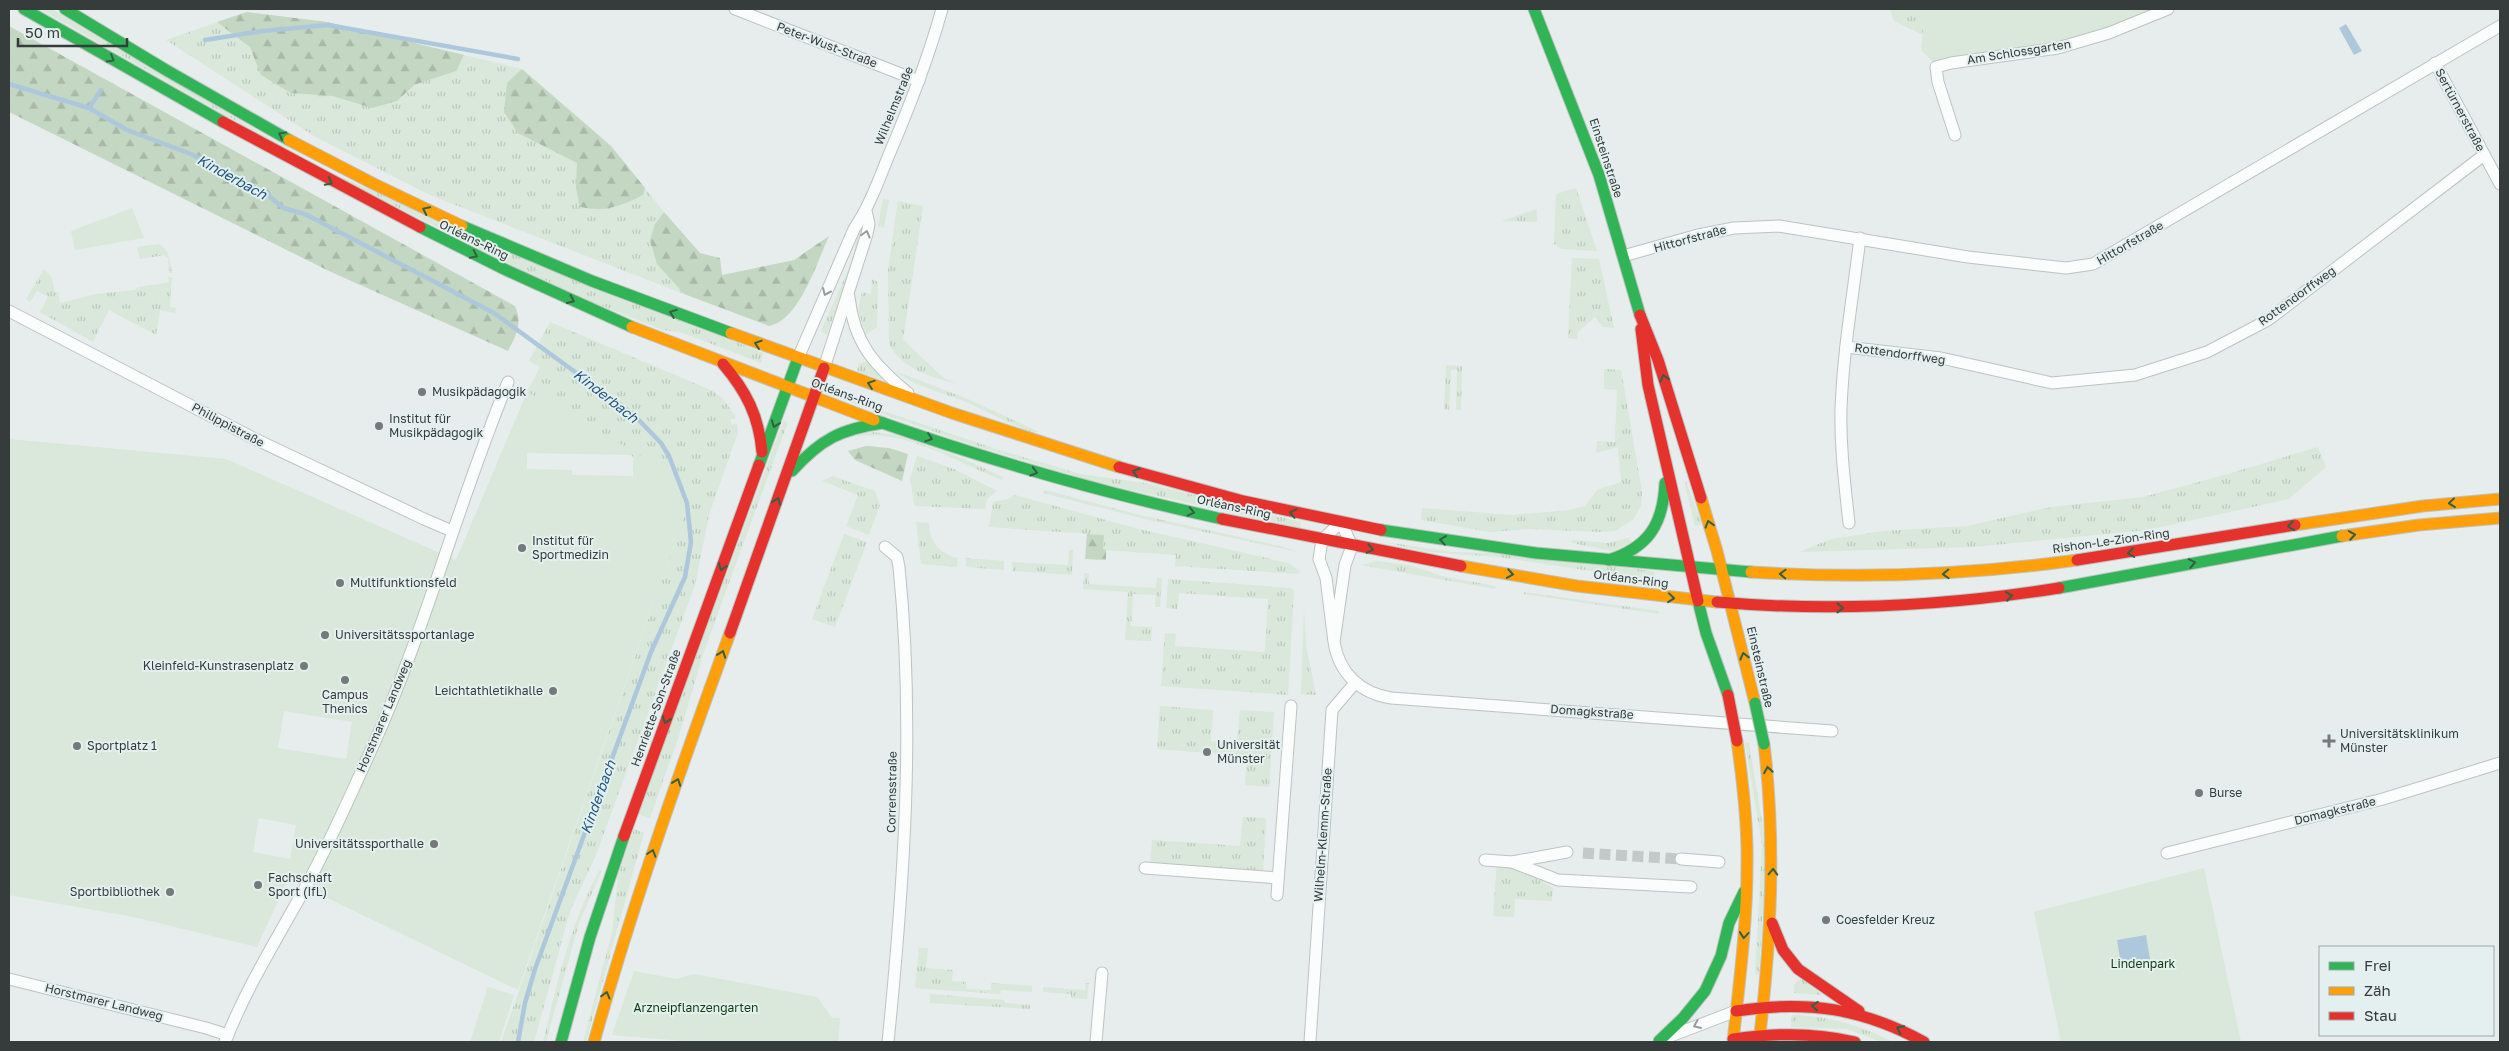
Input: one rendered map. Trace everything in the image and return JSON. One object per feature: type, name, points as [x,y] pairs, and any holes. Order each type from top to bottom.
[{"type":"main road","name":"Orléans-Ring","points":[[24,9],[235,130],[442,239],[577,303],[723,364],[814,398],[1017,467],[1104,492],[1352,546],[1586,587],[1730,603]]},
{"type":"main road","name":"Orléans-Ring","points":[[65,9],[256,121],[428,211],[549,264],[719,330],[917,400],[1159,478],[1240,500],[1341,522],[1414,536],[1607,561],[1722,570]]},
{"type":"main road","name":"Einsteinstraße","points":[[1534,9],[1580,122],[1623,256],[1641,320],[1658,360],[1722,570],[1755,703],[1764,744],[1770,787],[1774,845],[1771,921],[1760,1038]]},
{"type":"main road","name":"Einsteinstraße","points":[[1641,320],[1644,364],[1664,458],[1697,600],[1709,643],[1728,694],[1737,741],[1747,825],[1747,886],[1733,1041]]},
{"type":"main road","name":"Wilhelmstraße","points":[[787,388],[798,358]]},
{"type":"main road","points":[[723,364],[742,388],[754,409],[760,427],[762,459]]},
{"type":"main road","points":[[594,1042],[620,949],[660,828],[824,368]]},
{"type":"main road","name":"Henriette-Son-Straße","points":[[561,1042],[590,937],[627,826],[787,388]]},
{"type":"main road","points":[[784,480],[808,452],[821,441],[847,429],[883,422]]},
{"type":"main road","points":[[1607,561],[1620,558],[1636,550],[1643,545],[1656,527],[1665,496],[1664,458]]},
{"type":"main road","name":"Rishon-Le-Zion-Ring","points":[[1722,570],[1804,575],[1888,576],[1994,570],[2126,554],[2412,507],[2500,499]]},
{"type":"main road","points":[[1730,603],[1852,608],[1968,601],[2041,591],[2320,540],[2422,525],[2500,518]]},
{"type":"main road","points":[[1657,1042],[1688,1013],[1705,990],[1721,956],[1729,922],[1747,886]]},
{"type":"main road","points":[[1771,921],[1783,950],[1798,969],[1863,1014]]},
{"type":"main road","points":[[1736,1011],[1763,1005],[1830,1008],[1863,1014],[1894,1026],[1924,1042]]},
{"type":"main road","points":[[1733,1041],[1800,1034],[1839,1038],[1855,1042]]},
{"type":"main road","points":[[1827,1042],[1839,1038]]},
{"type":"street","name":"Peter-Wust-Straße","points":[[735,9],[919,81]]},
{"type":"street","name":"Wilhelmstraße","points":[[798,358],[854,229],[866,211],[919,81],[942,9]]},
{"type":"street","name":"Am Schlossgarten","points":[[1955,136],[1938,82],[1936,67],[1951,63],[2058,48],[2109,34],[2168,9]]},
{"type":"street","name":"Hittorfstraße","points":[[1623,256],[1698,235],[1734,228],[1779,226],[1968,257],[2058,267],[2093,264],[2500,26]]},
{"type":"street","name":"Sertürnerstraße","points":[[2435,63],[2500,184]]},
{"type":"street","name":"Rottendorffweg","points":[[1846,347],[1941,358],[2052,382],[2135,375],[2207,352],[2268,320],[2484,155]]},
{"type":"street","name":"Wilhelmstraße","points":[[824,368],[869,224],[866,211]]},
{"type":"street","name":"Rottendorffweg","points":[[1849,523],[1842,452],[1841,408],[1846,347],[1860,238]]},
{"type":"street","name":"Wilhelmstraße","points":[[849,291],[852,320],[857,336],[884,372],[917,400]]},
{"type":"street","name":"Philippistraße","points":[[9,311],[253,438],[424,519],[452,530]]},
{"type":"street","name":"Horstmarer Landweg","points":[[9,979],[206,1028],[226,1039],[268,952],[306,887],[373,747],[406,664],[452,530],[508,382]]},
{"type":"street","points":[[1334,642],[1346,565],[1352,546],[1341,522],[1322,540],[1319,559],[1326,578],[1334,642],[1338,661],[1355,683]]},
{"type":"street","name":"Corrensstraße","points":[[885,547],[897,557],[899,566],[905,640],[907,719],[903,886],[888,1042]]},
{"type":"street","name":"Domagkstraße","points":[[1355,683],[1375,694],[1391,698],[1832,731]]},
{"type":"street","name":"Wilhelm-Klemm-Straße","points":[[1310,1042],[1332,710],[1355,683]]},
{"type":"street","points":[[1277,895],[1278,803],[1291,706]]},
{"type":"street","name":"Domagkstraße","points":[[2167,853],[2383,798],[2500,763]]},
{"type":"street","points":[[1485,860],[1512,862],[1567,852]]},
{"type":"street","points":[[1681,859],[1716,861]]},
{"type":"street","points":[[1512,862],[1557,883],[1691,887]]},
{"type":"street","points":[[1145,868],[1278,878]]},
{"type":"street","points":[[1096,1042],[1102,973]]},
{"type":"street","points":[[1657,1042],[1736,1011]]},
{"type":"street","points":[[1721,1042],[1733,1041]]},
{"type":"green space","points":[[40,9],[52,9],[328,173]]},
{"type":"green space","points":[[1890,9],[1926,9],[1923,35],[1894,21]]},
{"type":"green space","points":[[1926,9],[2152,9],[2110,29],[2055,46],[1934,63],[1921,50]]},
{"type":"green space","points":[[247,12],[327,22],[522,69],[611,146],[664,212],[655,224],[657,264],[684,294],[430,195],[314,136],[166,40]]},
{"type":"green space","points":[[247,12],[327,22],[464,55],[456,71],[414,85],[397,101],[372,108],[333,96],[291,93],[261,75],[250,47],[217,22]]},
{"type":"green space","points":[[9,26],[515,306],[518,329],[508,351],[329,271],[9,112]]},
{"type":"green space","points":[[522,69],[611,146],[645,188],[643,195],[627,203],[605,209],[580,207],[576,188],[577,163],[518,133],[504,112],[507,83]]},
{"type":"green space","points":[[337,176],[763,353],[761,363],[683,333],[663,330],[600,305],[503,261]]},
{"type":"green space","points":[[1576,188],[1597,251],[1562,249],[1554,244],[1556,194]]},
{"type":"green space","points":[[883,199],[889,200],[884,228],[878,226]]},
{"type":"green space","points":[[898,201],[923,206],[903,340],[944,378],[958,384],[938,379],[910,366],[895,353],[889,344],[888,270]]},
{"type":"green space","points":[[132,208],[144,238],[75,250],[71,231]]},
{"type":"green space","points":[[1537,209],[1537,222],[1501,221]]},
{"type":"green space","points":[[664,212],[700,253],[720,258],[722,275],[794,260],[829,236],[813,275],[798,302],[780,322],[769,326],[684,294],[657,264],[650,240],[655,224]]},
{"type":"green space","points":[[862,226],[864,227],[827,335],[821,331],[852,261],[858,231]]},
{"type":"green space","points":[[160,244],[168,253],[172,273],[169,273],[168,257],[165,255],[140,259],[137,247]]},
{"type":"green space","points":[[1572,258],[1599,259],[1614,328],[1603,327],[1595,317],[1578,332],[1577,339],[1568,338]]},
{"type":"green space","points":[[44,269],[52,278],[60,303],[96,294],[135,290],[138,287],[166,283],[169,282],[168,277],[172,277],[170,307],[176,308],[175,313],[160,310],[156,335],[109,310],[93,342],[40,312],[48,297],[37,291],[30,302],[26,299]]},
{"type":"green space","points":[[872,279],[878,282],[877,327],[866,334],[858,310],[862,292],[871,294]]},
{"type":"green space","points":[[550,322],[713,391],[725,401],[736,418],[730,420],[732,425],[737,424],[738,432],[709,515],[695,585],[596,855],[570,911],[534,1042],[501,1042],[692,493],[527,392],[540,367],[529,361]]},
{"type":"green space","points":[[868,361],[883,378],[882,380],[857,371],[859,364]]},
{"type":"green space","points":[[1446,365],[1462,366],[1461,410],[1456,410],[1457,370],[1451,370],[1449,410],[1444,410]]},
{"type":"green space","points":[[1604,369],[1621,370],[1642,492],[1641,506],[1633,520],[1615,531],[1530,529],[1490,532],[1421,520],[1422,508],[1512,515],[1570,510],[1585,506],[1597,490],[1621,482],[1618,447],[1596,453],[1597,441],[1615,442],[1617,390],[1604,389]]},
{"type":"green space","points":[[895,371],[968,399],[1039,432],[1033,432],[1007,422],[966,402],[920,385]]},
{"type":"green space","name":"Universitätssportanlage","points":[[527,392],[635,452],[692,493],[518,990],[288,879],[257,947],[134,917],[9,895],[9,439],[226,459],[456,560]],"holes":[[[527,453],[633,455],[633,476],[572,475],[572,470],[527,469]],[[284,711],[352,722],[346,759],[278,748]],[[259,818],[296,825],[290,859],[253,852]]]},
{"type":"green space","points":[[848,399],[996,449],[1081,474],[1145,483],[1301,522],[1300,528],[1091,481],[967,443],[846,401]]},
{"type":"green space","points":[[784,420],[788,422],[703,654],[679,736],[650,818],[638,814]]},
{"type":"green space","points":[[871,432],[892,434],[962,458],[1003,477],[1002,480],[927,447],[907,441],[868,435],[849,438]]},
{"type":"green space","points":[[866,446],[889,448],[908,454],[902,481],[855,460],[848,451]]},
{"type":"green space","points":[[2318,447],[2326,467],[2289,499],[2147,530],[1974,547],[1799,552],[1831,539],[1884,531],[1967,526],[2051,507],[2143,497]]},
{"type":"green space","points":[[917,456],[954,469],[997,491],[987,499],[985,509],[916,506],[914,504],[910,478]]},
{"type":"green space","points":[[832,476],[875,491],[880,505],[869,535],[846,526],[858,495],[822,481]]},
{"type":"green space","points":[[1686,481],[1702,524],[1695,526],[1685,485]]},
{"type":"green space","points":[[1045,490],[1140,515],[1284,547],[1298,552],[1153,521],[1046,494],[1043,492]]},
{"type":"green space","points":[[1015,495],[1135,528],[1288,563],[1300,571],[1298,574],[1175,566],[1176,555],[1103,550],[1104,535],[989,527],[993,502],[1008,499]]},
{"type":"green space","points":[[916,522],[929,523],[933,541],[946,554],[958,558],[957,567],[921,564]]},
{"type":"green space","points":[[844,534],[867,542],[835,627],[812,619]]},
{"type":"green space","points":[[1087,534],[1104,535],[1103,549],[1106,550],[1106,560],[1085,559]]},
{"type":"green space","points":[[1627,538],[1633,542],[1612,551],[1572,543],[1572,540],[1608,543]]},
{"type":"green space","points":[[1379,541],[1451,552],[1489,553],[1654,571],[1656,581],[1499,557],[1427,552]]},
{"type":"green space","points":[[1069,550],[1073,550],[1072,575],[1012,571],[1012,562],[1068,565]]},
{"type":"green space","points":[[966,558],[1004,561],[1004,570],[966,567]]},
{"type":"green space","points":[[1377,561],[1409,565],[1446,577],[1496,586],[1495,589],[1361,565]]},
{"type":"green space","points":[[1084,573],[1089,573],[1089,584],[1156,588],[1157,578],[1162,578],[1160,607],[1155,607],[1156,595],[1133,594],[1131,626],[1152,627],[1151,641],[1125,640],[1128,592],[1083,589]]},
{"type":"green space","points":[[1168,579],[1291,588],[1294,591],[1288,695],[1161,686],[1165,633],[1176,634],[1175,646],[1265,652],[1268,599],[1179,593],[1177,609],[1166,608]]},
{"type":"green space","points":[[1524,592],[1659,611],[1659,614],[1524,594]]},
{"type":"green space","points":[[1304,609],[1306,645],[1316,695],[1301,694]]},
{"type":"green space","points":[[1160,706],[1213,710],[1211,741],[1237,743],[1240,710],[1274,712],[1269,787],[1245,785],[1247,756],[1157,749]]},
{"type":"green space","points":[[1745,743],[1749,743],[1767,852],[1759,974],[1755,975],[1762,845]]},
{"type":"green space","points":[[1243,817],[1266,818],[1263,871],[1150,863],[1152,840],[1240,846]]},
{"type":"green space","points":[[634,829],[644,833],[586,1042],[583,1042],[612,933],[618,876]]},
{"type":"green space","points":[[1497,862],[1509,863],[1553,888],[1552,901],[1515,899],[1514,917],[1493,916]]},
{"type":"green space","name":"Lindenpark","points":[[2204,868],[2241,1042],[2061,1042],[2034,912]]},
{"type":"green space","points":[[602,870],[579,923],[546,1042],[543,1042],[559,976],[572,933],[589,891],[599,871]]},
{"type":"green space","points":[[919,948],[928,948],[926,968],[953,970],[952,981],[966,982],[966,989],[991,990],[991,983],[1032,986],[1032,992],[1001,990],[1000,994],[915,988]]},
{"type":"green space","name":"Arzneipflanzengarten","points":[[634,971],[676,979],[694,974],[817,997],[832,1018],[840,1018],[838,1042],[696,1042],[612,1035]]},
{"type":"green space","points":[[1801,978],[1821,994],[1794,993],[1794,985]]},
{"type":"green space","points":[[1086,983],[1089,983],[1087,999],[1071,998],[1071,994],[1043,992],[1043,987],[1085,990]]},
{"type":"green space","points":[[488,987],[514,995],[499,1042],[470,1042]]},
{"type":"green space","points":[[930,994],[1004,1000],[1005,1003],[1030,1005],[1030,1009],[930,1003]]},
{"type":"green space","points":[[1792,1015],[1844,1022],[1892,1042],[1882,1042],[1847,1029],[1791,1027]]},
{"type":"water","points":[[2346,24],[2362,51],[2354,55],[2339,28]]},
{"type":"water","points":[[2146,935],[2151,965],[2122,970],[2117,940]]},
{"type":"waterway","points":[[205,40],[263,31],[328,25],[518,59]]},
{"type":"waterway","name":"Kinderbach","points":[[9,84],[89,108],[127,130],[191,154],[267,194],[283,208],[305,214],[494,313],[633,414],[661,443],[669,456],[687,503],[691,542],[685,577],[651,652],[535,969],[525,1003],[518,1042]]},
{"type":"waterway","points":[[89,108],[101,90]]},
{"type":"tunnel","points":[[1583,853],[1681,859]]},
{"type":"traffic: fast","points":[[24,9],[223,122]]},
{"type":"traffic: fast","points":[[65,9],[166,70],[289,140]]},
{"type":"traffic: fast","points":[[1534,9],[1599,175],[1640,315]]},
{"type":"traffic: fast","points":[[462,226],[592,281],[731,333]]},
{"type":"traffic: fast","points":[[420,227],[506,270],[632,327]]},
{"type":"traffic: fast","points":[[759,465],[798,358]]},
{"type":"traffic: fast","points":[[874,420],[1046,475],[1222,519]]},
{"type":"traffic: fast","points":[[792,471],[822,443],[833,437],[843,432],[883,423]]},
{"type":"traffic: fast","points":[[1609,560],[1623,555],[1634,548],[1644,541],[1651,532],[1661,510],[1665,483]]},
{"type":"traffic: fast","points":[[1381,530],[1536,553],[1751,572]]},
{"type":"traffic: fast","points":[[2059,588],[2342,536]]},
{"type":"traffic: fast","points":[[1698,601],[1706,633],[1728,695]]},
{"type":"traffic: fast","points":[[1755,703],[1764,744]]},
{"type":"traffic: fast","points":[[561,1042],[590,937],[624,836]]},
{"type":"traffic: fast","points":[[1659,1041],[1683,1018],[1705,991],[1721,956],[1729,923],[1744,892]]},
{"type":"traffic: slow","points":[[289,140],[374,184],[462,226]]},
{"type":"traffic: slow","points":[[632,327],[874,420]]},
{"type":"traffic: slow","points":[[731,333],[952,413],[1119,467]]},
{"type":"traffic: slow","points":[[1701,498],[1717,551],[1755,703]]},
{"type":"traffic: slow","points":[[2295,525],[2423,506],[2500,499]]},
{"type":"traffic: slow","points":[[2342,536],[2419,525],[2500,518]]},
{"type":"traffic: slow","points":[[1751,572],[1833,575],[1914,574],[1996,569],[2077,560]]},
{"type":"traffic: slow","points":[[1461,566],[1577,586],[1717,602]]},
{"type":"traffic: slow","points":[[594,1042],[641,887],[730,633]]},
{"type":"traffic: slow","points":[[1733,1042],[1747,889],[1745,804],[1737,741]]},
{"type":"traffic: slow","points":[[1759,1042],[1767,967],[1771,856],[1768,781],[1764,744]]},
{"type":"traffic: jam","points":[[223,122],[420,227]]},
{"type":"traffic: jam","points":[[1640,315],[1658,360],[1701,498]]},
{"type":"traffic: jam","points":[[1641,329],[1648,385],[1698,601]]},
{"type":"traffic: jam","points":[[723,364],[745,394],[750,405],[758,427],[762,452]]},
{"type":"traffic: jam","points":[[730,633],[824,368]]},
{"type":"traffic: jam","points":[[624,836],[759,465]]},
{"type":"traffic: jam","points":[[1119,467],[1243,501],[1381,530]]},
{"type":"traffic: jam","points":[[1222,519],[1461,566]]},
{"type":"traffic: jam","points":[[2077,560],[2295,525]]},
{"type":"traffic: jam","points":[[1717,602],[1803,607],[1889,606],[1974,599],[2059,588]]},
{"type":"traffic: jam","points":[[1728,695],[1737,741]]},
{"type":"traffic: jam","points":[[1772,923],[1783,950],[1798,969],[1859,1011]]},
{"type":"traffic: jam","points":[[1736,1011],[1786,1006],[1833,1010],[1856,1014],[1878,1021],[1924,1042]]},
{"type":"traffic: jam","points":[[1733,1039],[1794,1034],[1824,1036],[1855,1042]]},
{"type":"place","name":"Musikpädagogik","points":[[422,392]]},
{"type":"place","name":"Institut für Musikpädagogik","points":[[379,426]]},
{"type":"place","name":"Institut für Sportmedizin","points":[[522,548]]},
{"type":"place","name":"Multifunktionsfeld","points":[[340,583]]},
{"type":"place","name":"Universitätssportanlage","points":[[325,635]]},
{"type":"place","name":"Kleinfeld-Kunstrasenplatz","points":[[304,666]]},
{"type":"place","name":"Campus Thenics","points":[[345,680]]},
{"type":"place","name":"Leichtathletikhalle","points":[[553,691]]},
{"type":"place","name":"Universitätsklinikum Münster","points":[[2329,741]]},
{"type":"place","name":"Sportplatz 1","points":[[77,746]]},
{"type":"place","name":"Universität Münster","points":[[1207,752]]},
{"type":"place","name":"Burse","points":[[2199,793]]},
{"type":"place","name":"Universitätssporthalle","points":[[434,844]]},
{"type":"place","name":"Fachschaft Sport (IfL)","points":[[258,885]]},
{"type":"place","name":"Sportbibliothek","points":[[170,892]]},
{"type":"place","name":"Coesfelder Kreuz","points":[[1826,920]]}]
